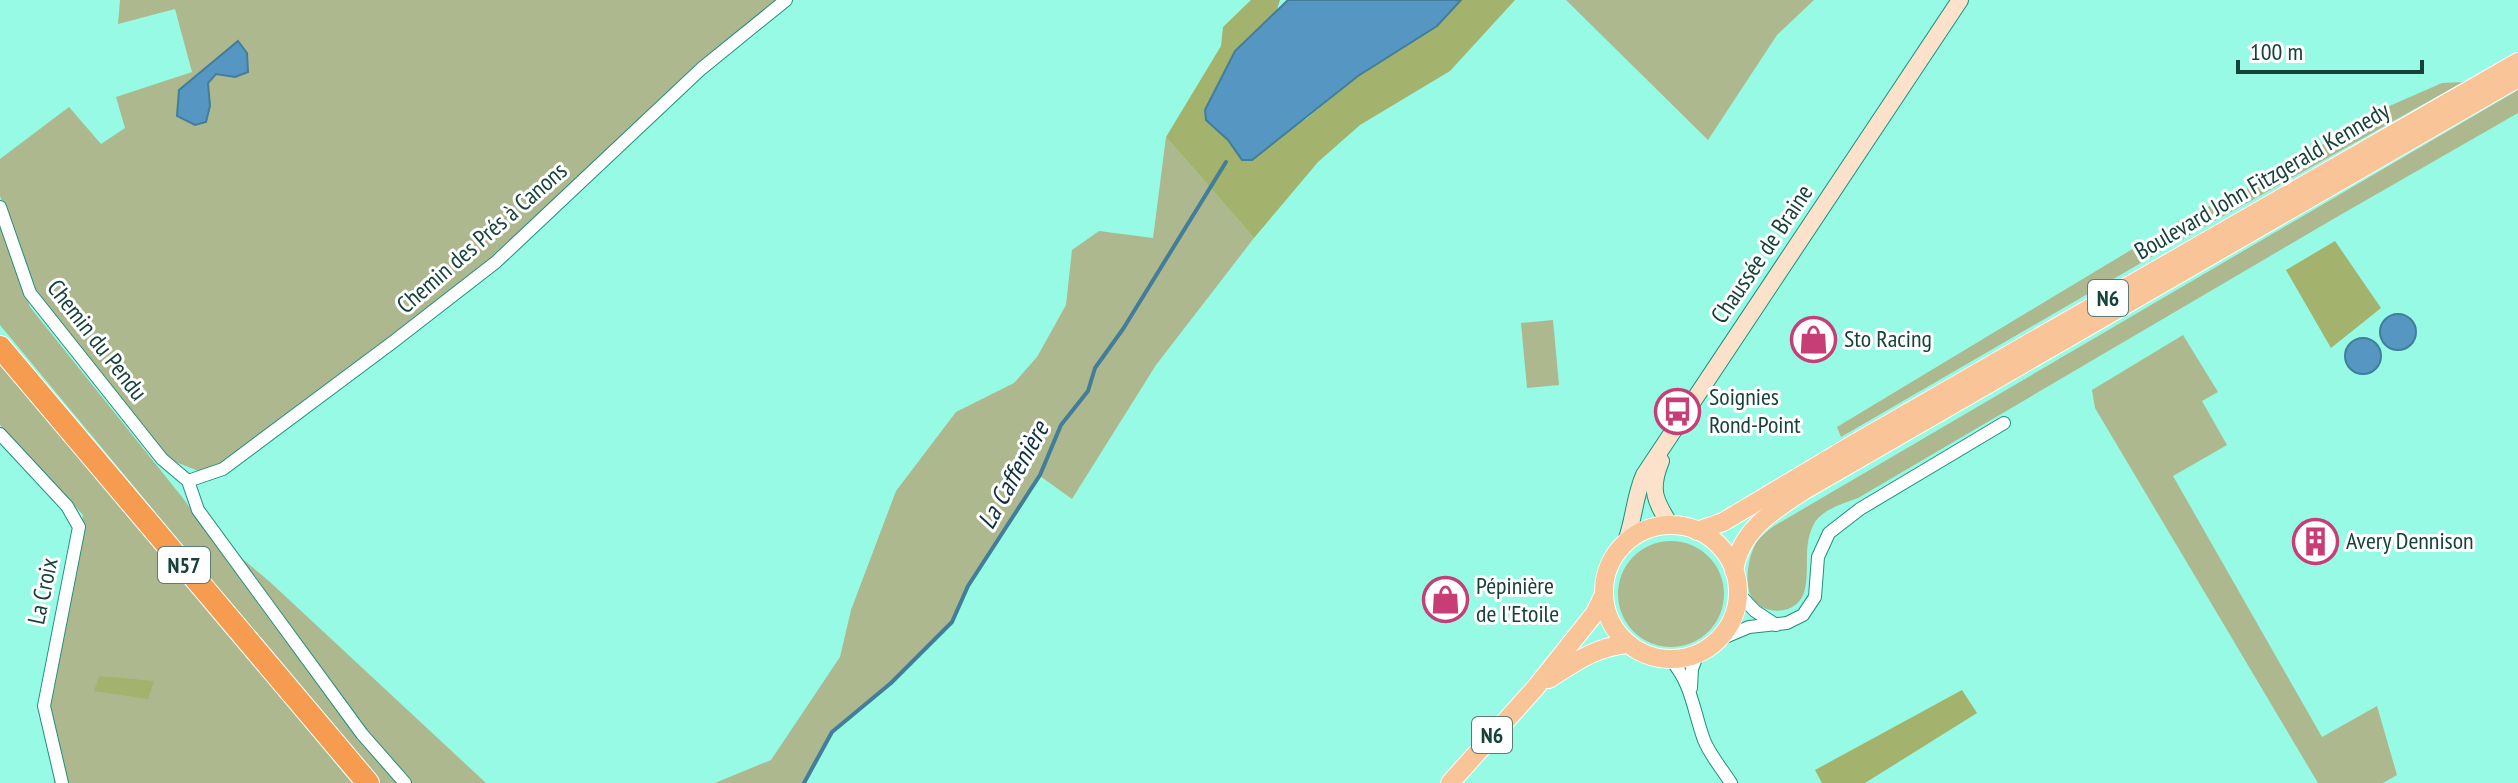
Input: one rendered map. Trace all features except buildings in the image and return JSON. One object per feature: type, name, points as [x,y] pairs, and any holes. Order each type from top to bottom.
[{"type":"highway","name":"N57","points":[[0,347],[368,783]]},
{"type":"main road","name":"Boulevard John Fitzgerald Kennedy","points":[[1697,531],[1723,522],[2518,62]]},
{"type":"main road","name":"Boulevard John Fitzgerald Kennedy","points":[[1734,571],[1738,549],[1753,528],[1803,491],[2518,78]]},
{"type":"main road","points":[[1625,544],[1647,530],[1671,526],[1697,531]]},
{"type":"main road","name":"N6","points":[[1697,531],[1716,543],[1734,571],[1737,592],[1732,618],[1718,640]]},
{"type":"main road","name":"N6","points":[[1450,783],[1536,687],[1595,613],[1604,594],[1610,564],[1625,544]]},
{"type":"main road","points":[[1604,594],[1608,617],[1614,627],[1629,644],[1648,655],[1670,659],[1698,653],[1718,640]]},
{"type":"main road","name":"N6","points":[[1536,687],[1588,653],[1629,644]]},
{"type":"street","name":"Chemin des Prés à Canons","points":[[188,481],[223,469],[496,262],[701,69],[786,0]]},
{"type":"street","name":"Chaussée de Braine","points":[[1625,544],[1633,524],[1644,475],[1960,0]]},
{"type":"street","name":"Chaussée de Braine","points":[[1671,526],[1653,488],[1663,458],[1971,0]]},
{"type":"street","name":"Chemin du Pendu","points":[[0,207],[30,293],[162,459],[188,481]]},
{"type":"street","points":[[1718,640],[1749,627],[1776,625],[1797,619],[1810,609],[1815,597],[1818,557],[1823,543],[1843,521],[2004,423]]},
{"type":"street","name":"La Croix","points":[[0,434],[67,506],[79,527],[44,706],[62,783]]},
{"type":"street","points":[[188,481],[198,510],[362,734],[405,783]]},
{"type":"street","points":[[1737,592],[1755,611],[1776,625]]},
{"type":"street","points":[[1691,691],[1692,669],[1698,653]]},
{"type":"street","points":[[1670,659],[1682,672],[1691,691],[1705,742],[1731,783]]},
{"type":"green space","points":[[120,0],[783,0],[489,261],[237,457],[201,472],[168,459],[31,285],[0,196],[0,159],[69,107],[101,144],[125,128],[116,97],[192,72],[175,9],[118,24]]},
{"type":"green space","points":[[1251,0],[1280,0],[1277,10],[1235,51],[1206,120],[1229,141],[1242,160],[1306,119],[1358,76],[1437,26],[1461,0],[1515,0],[1450,71],[1360,125],[1318,162],[1254,238],[1166,137],[1221,46],[1223,27]]},
{"type":"green space","points":[[1566,0],[1814,0],[1777,35],[1708,140]]},
{"type":"green space","points":[[2463,82],[2165,249],[1841,437],[1837,427],[2184,218],[2259,183],[2378,111],[2442,83]]},
{"type":"green space","points":[[2518,90],[2518,113],[1858,498],[1824,513],[1811,530],[1805,589],[1799,602],[1787,609],[1774,611],[1754,601],[1748,586],[1750,558],[1756,543],[1774,526]]},
{"type":"green space","points":[[1166,137],[1254,238],[1156,365],[1072,499],[1040,476],[968,586],[952,622],[891,683],[832,732],[804,783],[715,783],[771,760],[840,657],[851,610],[896,491],[956,412],[1014,383],[1037,357],[1066,305],[1072,250],[1099,231],[1153,238]]},
{"type":"green space","points":[[0,221],[30,307],[182,497],[305,664],[400,783],[380,783],[0,325]]},
{"type":"green space","points":[[2335,241],[2381,308],[2331,348],[2286,270]]},
{"type":"green space","points":[[1553,320],[1559,385],[1527,388],[1521,323]]},
{"type":"green space","points":[[2183,335],[2218,392],[2202,401],[2227,445],[2173,476],[2322,737],[2377,706],[2397,775],[2383,783],[2318,783],[2095,408],[2092,390]]},
{"type":"green space","points":[[0,360],[352,783],[54,783],[50,710],[54,670],[83,515],[0,425]]},
{"type":"green space","points":[[1671,541],[1691,545],[1709,556],[1720,574],[1724,594],[1720,614],[1709,632],[1691,643],[1671,647],[1651,643],[1633,632],[1622,614],[1618,594],[1622,574],[1633,556],[1651,545]]},
{"type":"green space","points":[[224,543],[486,783],[409,783],[367,735]]},
{"type":"green space","points":[[99,676],[154,681],[148,699],[94,691]]},
{"type":"green space","points":[[1962,690],[1977,713],[1865,783],[1822,783],[1815,770]]},
{"type":"water","points":[[1288,0],[1461,0],[1437,26],[1358,76],[1252,160],[1242,160],[1228,140],[1206,120],[1205,110],[1235,51]]},
{"type":"water","points":[[238,41],[247,53],[248,72],[235,77],[216,74],[208,83],[210,106],[206,122],[195,125],[177,116],[179,90]]},
{"type":"water","points":[[2398,314],[2411,319],[2416,332],[2411,345],[2398,350],[2385,345],[2380,332],[2385,319]]},
{"type":"water","points":[[2363,338],[2376,343],[2381,356],[2376,369],[2363,374],[2350,369],[2345,356],[2350,343]]},
{"type":"waterway","name":"La Caffenière","points":[[804,783],[832,732],[891,683],[952,622],[968,586],[1040,475],[1061,425],[1088,391],[1095,368],[1123,329],[1226,162]]},
{"type":"place","name":"Sto Racing","points":[[1813,339]]},
{"type":"place","name":"Soignies Rond-Point","points":[[1678,411]]},
{"type":"place","name":"Avery Dennison","points":[[2315,541]]},
{"type":"place","name":"Pépinière de l'Etoile","points":[[1445,600]]}]
